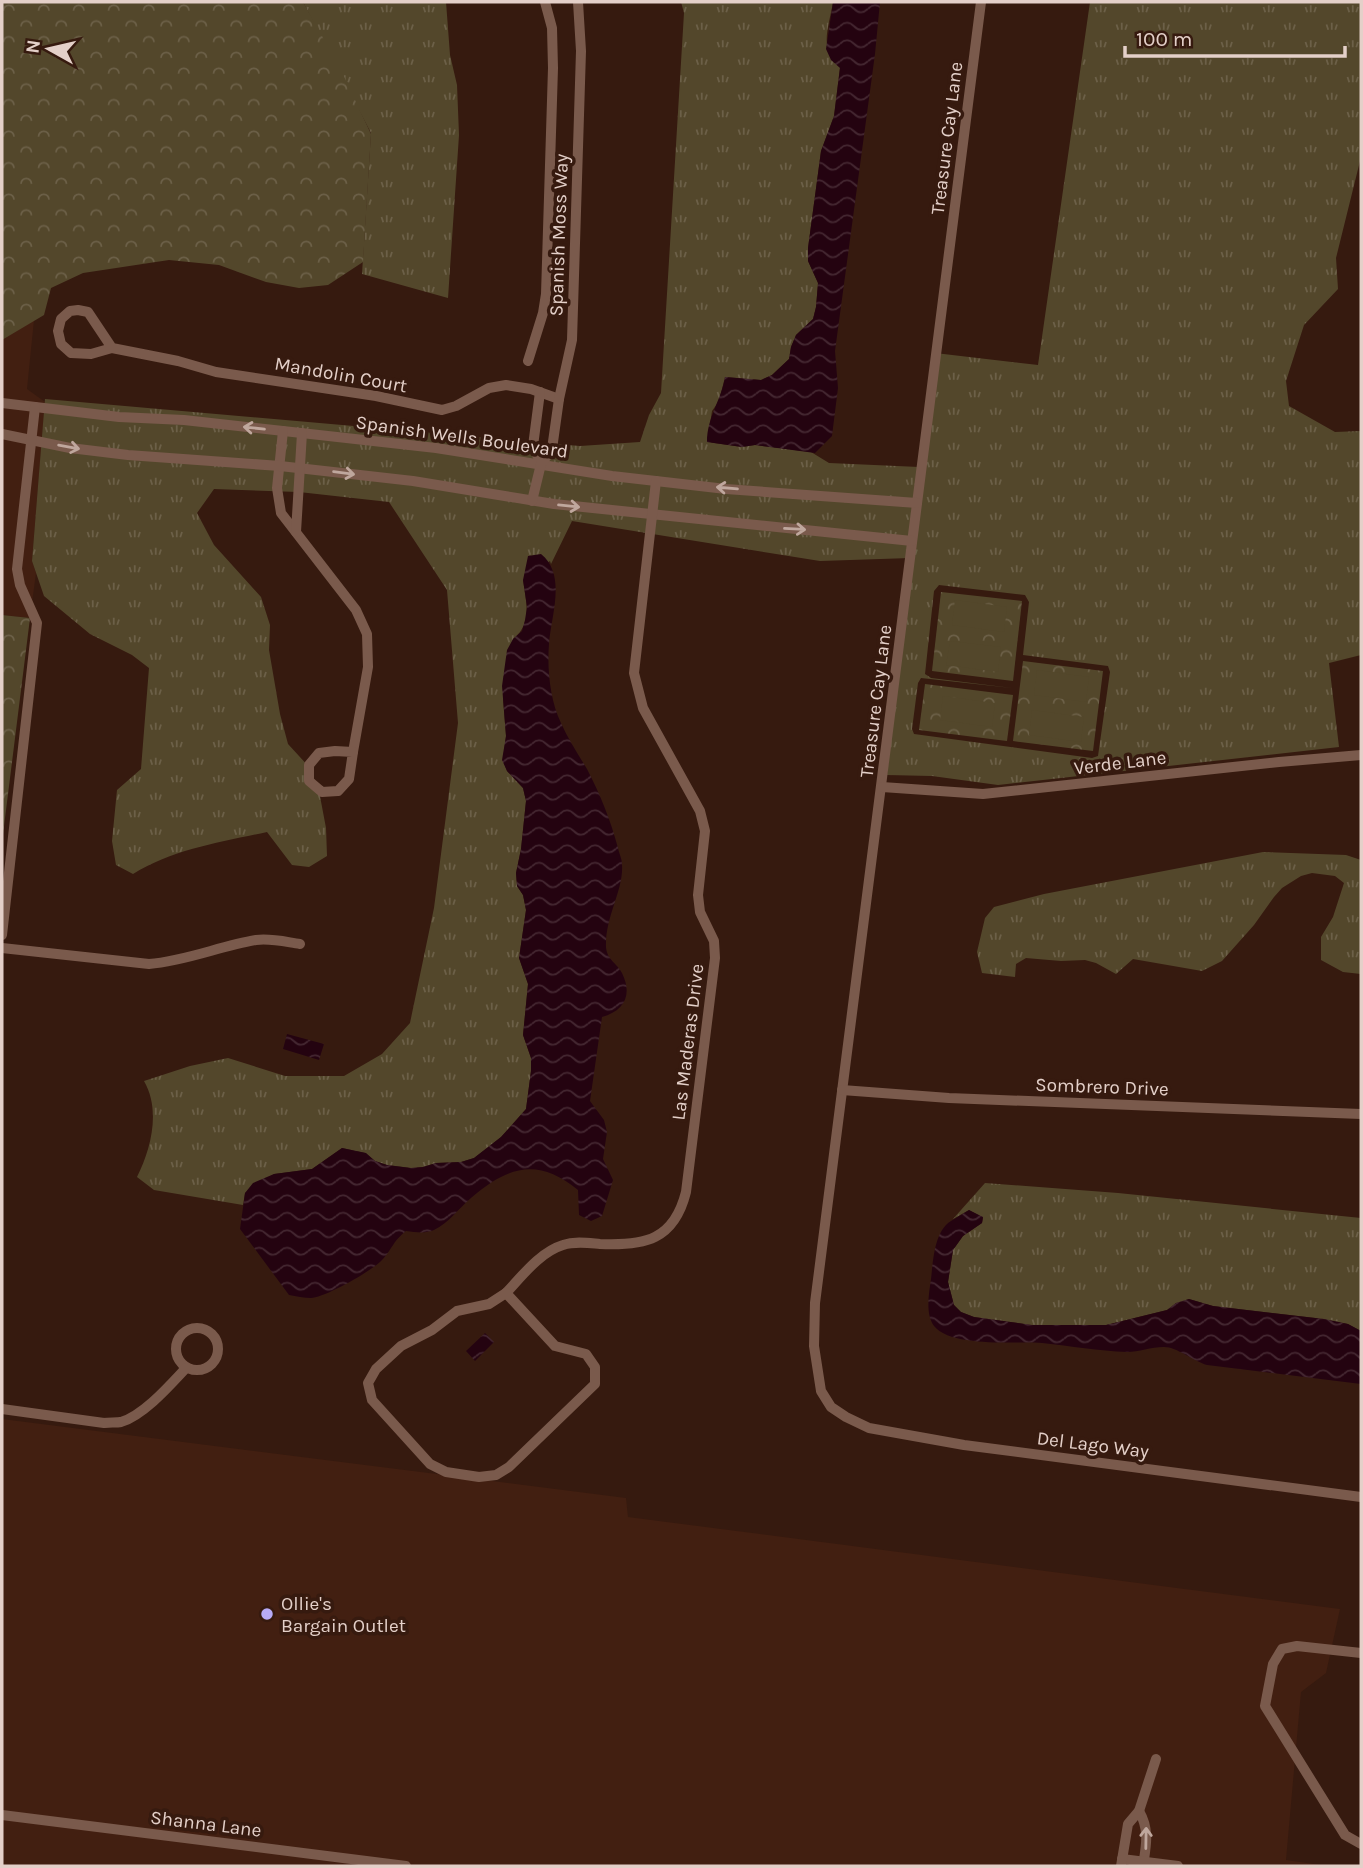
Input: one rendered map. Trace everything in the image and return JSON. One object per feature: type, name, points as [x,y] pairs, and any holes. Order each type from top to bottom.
[{"type":"street","name":"Spanish Moss Way","points":[[528,361],[546,294],[553,68],[552,28],[545,2]]},
{"type":"street","name":"Spanish Moss Way","points":[[532,501],[541,464],[552,449],[559,399],[572,340],[581,51],[578,2]]},
{"type":"street","name":"Treasure Cay Lane","points":[[829,1402],[821,1391],[817,1372],[814,1346],[815,1303],[981,2]]},
{"type":"street","name":"Mandolin Court","points":[[112,348],[88,312],[70,312],[61,319],[58,331],[61,344],[71,353],[91,354],[112,348],[216,372],[376,396],[442,410],[489,388],[506,385],[559,399]]},
{"type":"street","name":"Spanish Moss Way","points":[[540,392],[533,446],[541,464]]},
{"type":"street","name":"Spanish Wells Boulevard","points":[[2,403],[436,448],[726,489],[917,503]]},
{"type":"street","points":[[2,935],[37,623],[20,585],[17,569],[35,407]]},
{"type":"street","points":[[283,431],[277,488],[281,513],[356,611],[367,634],[368,667],[349,779],[338,791],[322,792],[309,781],[309,765],[319,753],[353,752]]},
{"type":"street","points":[[296,532],[302,433]]},
{"type":"street","points":[[2,434],[70,448],[128,455],[281,466],[413,481],[532,501],[912,541]]},
{"type":"street","name":"Las Maderas Drive","points":[[506,1293],[555,1346],[586,1354],[595,1367],[595,1384],[509,1467],[496,1475],[479,1477],[446,1472],[430,1464],[372,1400],[368,1383],[376,1369],[401,1346],[432,1330],[457,1311],[489,1304],[506,1293],[550,1250],[565,1244],[631,1244],[648,1241],[663,1233],[674,1222],[682,1208],[686,1192],[715,950],[714,941],[700,912],[698,895],[705,831],[700,811],[643,708],[634,673],[656,481]]},
{"type":"street","name":"Verde Lane","points":[[882,787],[983,794],[1292,760],[1361,755]]},
{"type":"street","points":[[2,948],[149,964],[258,940],[300,944]]},
{"type":"street","name":"Sombrero Drive","points":[[842,1090],[949,1098],[1361,1114]]},
{"type":"street","points":[[194,1327],[211,1330],[219,1346],[215,1362],[202,1371],[186,1368],[176,1352],[179,1336],[194,1327]]},
{"type":"street","points":[[2,1409],[104,1423],[121,1422],[164,1392],[186,1368]]},
{"type":"street","name":"Del Lago Way","points":[[829,1402],[846,1418],[869,1428],[950,1443],[1361,1497]]},
{"type":"street","points":[[1361,1653],[1297,1646],[1282,1649],[1273,1664],[1265,1706],[1345,1835],[1361,1844]]},
{"type":"street","points":[[1156,1759],[1139,1811],[1128,1824],[1122,1863],[1178,1866]]},
{"type":"street","points":[[1139,1811],[1146,1824],[1144,1864]]},
{"type":"street","name":"Shanna Lane","points":[[2,1815],[406,1866]]},
{"type":"shaded area","points":[[34,320],[27,389],[45,402],[32,561],[36,573],[30,618],[2,615],[2,340]]},
{"type":"shaded area","points":[[2,1419],[626,1498],[628,1517],[1340,1609],[1326,1673],[1301,1692],[1286,1860],[1328,1866],[2,1866]]},
{"type":"green space","points":[[2,2],[303,2],[340,68],[371,134],[363,262],[328,285],[299,288],[266,282],[219,265],[169,260],[83,273],[51,288],[44,315],[2,340]]},
{"type":"green space","points":[[303,2],[446,2],[450,55],[457,85],[459,135],[448,298],[362,274],[371,133]]},
{"type":"green space","points":[[681,2],[833,2],[827,46],[833,60],[840,67],[834,116],[821,151],[808,248],[808,261],[818,283],[813,319],[796,335],[789,359],[772,375],[761,380],[725,377],[719,401],[712,411],[707,442],[811,452],[829,463],[919,467],[935,353],[1038,365],[1090,2],[1361,2],[1361,157],[1336,258],[1338,289],[1304,325],[1286,381],[1289,406],[1335,432],[1361,431],[1361,655],[1329,663],[1339,747],[998,785],[932,776],[887,775],[910,558],[820,561],[572,521],[551,564],[550,561],[523,580],[526,619],[513,639],[503,699],[506,736],[503,760],[507,771],[523,788],[526,801],[516,873],[517,886],[523,895],[526,910],[519,958],[528,984],[523,1035],[531,1058],[531,1071],[526,1109],[501,1137],[474,1158],[461,1162],[411,1168],[387,1165],[375,1161],[365,1153],[342,1148],[312,1169],[274,1174],[245,1193],[243,1205],[154,1190],[137,1177],[150,1142],[153,1117],[149,1092],[144,1081],[190,1066],[228,1058],[285,1076],[344,1076],[382,1054],[410,1023],[434,908],[458,723],[447,590],[389,502],[299,492],[214,489],[197,513],[214,545],[261,597],[270,625],[269,650],[280,714],[288,744],[310,768],[319,791],[326,828],[327,856],[309,867],[292,865],[267,832],[181,852],[133,874],[116,865],[112,841],[117,790],[141,769],[149,668],[132,655],[90,634],[44,596],[32,561],[45,399],[580,446],[640,442],[649,415],[661,393],[684,13]],"holes":[[[939,585],[1025,595],[1029,602],[1023,655],[1108,666],[1110,672],[1098,756],[1092,758],[914,734],[912,729],[921,678],[1012,688],[931,678],[925,674],[934,591]]]},
{"type":"green space","points":[[941,592],[1022,601],[1013,681],[932,671]]},
{"type":"green space","points":[[955,600],[1007,607],[1004,632],[952,625]]},
{"type":"green space","points":[[2,615],[30,618],[2,842]]},
{"type":"green space","points":[[950,641],[1001,647],[998,672],[946,665]]},
{"type":"green space","points":[[1023,661],[1103,671],[1093,751],[1013,741]]},
{"type":"green space","points":[[1037,670],[1089,677],[1086,702],[1034,695]]},
{"type":"green space","points":[[925,684],[1013,695],[1007,741],[919,730]]},
{"type":"green space","points":[[943,696],[995,703],[992,727],[940,720]]},
{"type":"green space","points":[[1032,710],[1084,717],[1081,742],[1029,735]]},
{"type":"green space","points":[[1263,852],[1346,855],[1361,860],[1361,974],[1343,972],[1321,960],[1321,937],[1333,917],[1344,883],[1335,876],[1312,873],[1301,876],[1282,888],[1222,961],[1202,971],[1133,959],[1116,974],[1085,960],[1026,958],[1016,964],[1015,977],[982,973],[977,952],[985,918],[994,907],[1044,894]]},
{"type":"green space","points":[[985,1183],[1118,1193],[1361,1218],[1361,1331],[1348,1324],[1324,1319],[1213,1306],[1189,1299],[1176,1303],[1167,1310],[1106,1325],[1032,1325],[974,1317],[961,1312],[954,1305],[948,1282],[953,1250],[963,1236],[982,1223],[983,1218],[969,1210],[953,1219]]},
{"type":"water","points":[[833,2],[880,2],[835,351],[838,388],[832,436],[815,453],[707,442],[709,425],[725,377],[761,380],[772,375],[789,359],[796,335],[813,319],[818,283],[808,261],[808,248],[821,151],[834,116],[840,68],[831,60],[826,49]]},
{"type":"water","points":[[541,554],[554,573],[555,584],[548,654],[554,704],[564,729],[601,798],[622,862],[622,874],[608,925],[606,947],[608,955],[622,973],[627,988],[621,1006],[602,1017],[590,1101],[604,1120],[607,1132],[603,1159],[613,1180],[602,1216],[591,1221],[579,1215],[578,1190],[550,1173],[523,1170],[511,1173],[485,1187],[434,1230],[406,1231],[382,1260],[348,1283],[317,1297],[289,1295],[240,1229],[245,1193],[253,1183],[274,1174],[312,1169],[342,1148],[366,1153],[375,1161],[387,1165],[411,1168],[461,1162],[474,1158],[501,1137],[526,1109],[531,1071],[531,1058],[523,1035],[528,984],[519,958],[526,910],[523,895],[517,886],[516,873],[526,801],[523,788],[507,771],[502,760],[506,736],[502,686],[507,650],[513,639],[522,631],[525,620],[527,607],[523,580],[528,556]]},
{"type":"water","points":[[287,1034],[324,1044],[319,1060],[283,1049]]},
{"type":"water","points":[[969,1210],[983,1217],[982,1223],[963,1236],[953,1250],[948,1282],[954,1305],[961,1312],[974,1317],[1032,1325],[1106,1325],[1167,1310],[1176,1303],[1189,1299],[1213,1306],[1324,1319],[1348,1324],[1361,1331],[1361,1384],[1207,1365],[1169,1348],[1116,1351],[1042,1343],[969,1341],[943,1333],[934,1326],[929,1310],[935,1247],[945,1226]]},
{"type":"water","points":[[485,1333],[494,1342],[475,1361],[466,1351]]},
{"type":"place","name":"Ollie's Bargain Outlet","points":[[267,1614]]}]
